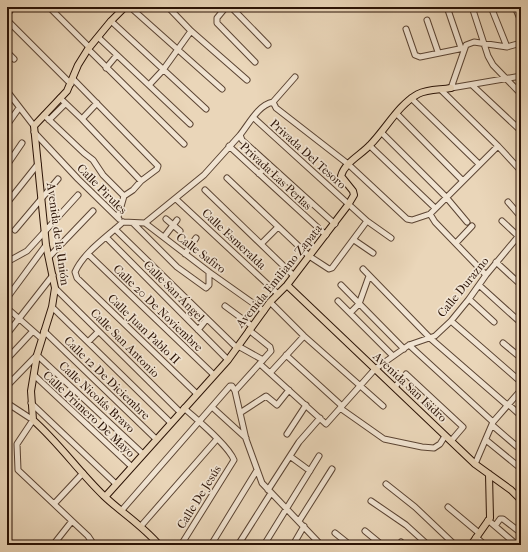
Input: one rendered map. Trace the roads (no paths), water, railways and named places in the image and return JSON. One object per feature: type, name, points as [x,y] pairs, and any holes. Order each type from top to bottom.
[{"type":"main road","points":[[34,129],[72,82],[78,65],[88,48],[110,21],[125,7]]},
{"type":"main road","points":[[348,164],[370,146],[412,98],[419,93],[428,90],[442,90],[451,88]]},
{"type":"main road","name":"Avenida de la Unión","points":[[31,402],[31,391],[37,355],[41,338],[52,307],[55,288],[46,245],[34,129]]},
{"type":"main road","name":"Avenida Emiliano Zapata","points":[[105,497],[228,360],[270,302],[287,285],[348,205],[354,195],[353,191],[341,176],[342,170],[348,164]]},
{"type":"main road","name":"Avenida San Isidro","points":[[287,285],[475,464],[511,490],[521,500]]},
{"type":"main road","points":[[31,402],[33,420],[50,434],[105,497],[141,526],[159,545]]},
{"type":"main road","points":[[471,545],[491,513],[489,474]]},
{"type":"street","points":[[7,15],[13,7]]},
{"type":"street","points":[[49,7],[106,68],[184,144]]},
{"type":"street","points":[[115,7],[119,12]]},
{"type":"street","points":[[130,7],[222,89]]},
{"type":"street","points":[[168,7],[183,23],[247,80]]},
{"type":"street","points":[[226,7],[217,18],[217,23],[255,62]]},
{"type":"street","points":[[231,7],[268,46]]},
{"type":"street","points":[[447,7],[463,48],[451,88],[521,76]]},
{"type":"street","points":[[472,7],[483,43],[493,64],[521,94]]},
{"type":"street","points":[[492,7],[507,47]]},
{"type":"street","points":[[515,7],[521,21]]},
{"type":"street","points":[[7,20],[72,82],[97,103],[158,164],[157,169],[140,181],[133,190],[124,196],[118,217]]},
{"type":"street","points":[[427,20],[438,52]]},
{"type":"street","points":[[110,21],[206,109]]},
{"type":"street","points":[[406,29],[415,55],[420,57],[438,52],[463,48],[474,42],[507,47],[521,43]]},
{"type":"street","points":[[149,85],[163,70],[192,31]]},
{"type":"street","points":[[98,37],[190,124]]},
{"type":"street","points":[[7,52],[14,59]]},
{"type":"street","points":[[106,68],[117,55]]},
{"type":"street","points":[[123,222],[146,223],[176,199],[204,175],[240,136],[267,103],[273,102],[295,77]]},
{"type":"street","points":[[472,84],[521,131]]},
{"type":"street","points":[[442,90],[521,171]]},
{"type":"street","name":"Calle Pirules","points":[[7,91],[34,129],[78,179],[123,222],[88,254],[75,272],[77,278]]},
{"type":"street","points":[[60,98],[82,119],[140,181]]},
{"type":"street","points":[[412,98],[479,164]]},
{"type":"street","points":[[273,102],[276,108],[348,164],[407,219],[412,220],[430,214],[498,146]]},
{"type":"street","points":[[82,119],[97,103]]},
{"type":"street","points":[[49,120],[65,104]]},
{"type":"street","points":[[7,125],[19,108]]},
{"type":"street","points":[[397,114],[463,181]]},
{"type":"street","points":[[44,115],[93,160],[103,175],[124,196]]},
{"type":"street","name":"Privada Del Tesoro","points":[[254,118],[348,205],[367,221],[392,238]]},
{"type":"street","points":[[381,132],[446,197],[467,222]]},
{"type":"street","points":[[240,136],[244,143],[334,224]]},
{"type":"street","points":[[7,165],[22,143]]},
{"type":"street","name":"Privada Las Perlas","points":[[230,146],[326,235]]},
{"type":"street","points":[[370,146],[435,208]]},
{"type":"street","points":[[7,203],[38,164]]},
{"type":"street","points":[[259,174],[268,164]]},
{"type":"street","points":[[227,178],[309,256],[329,269],[332,268],[367,221]]},
{"type":"street","points":[[15,230],[58,179]]},
{"type":"street","points":[[205,190],[294,276]]},
{"type":"street","points":[[7,262],[26,251],[78,195]]},
{"type":"street","name":"Calle Esmeralda","points":[[176,199],[278,294]]},
{"type":"street","points":[[508,202],[521,217]]},
{"type":"street","points":[[49,257],[93,211]]},
{"type":"street","points":[[430,214],[435,222],[486,275]]},
{"type":"street","points":[[166,219],[180,230]]},
{"type":"street","points":[[164,237],[177,220]]},
{"type":"street","points":[[502,221],[519,234]]},
{"type":"street","points":[[133,223],[148,240],[177,267],[206,288],[209,285],[209,272]]},
{"type":"street","name":"Calle Safiro","points":[[146,223],[184,254],[264,311]]},
{"type":"street","points":[[456,243],[472,226]]},
{"type":"street","points":[[261,244],[278,227]]},
{"type":"street","points":[[115,229],[206,320],[238,347],[261,362],[270,373],[320,418],[299,442],[238,545]]},
{"type":"street","points":[[148,240],[154,231]]},
{"type":"street","name":"Calle Durazno","points":[[320,418],[326,424],[360,387],[374,369],[409,345],[430,338],[451,321],[519,234]]},
{"type":"street","name":"Calle San Ángel","points":[[106,237],[228,360]]},
{"type":"street","points":[[184,254],[196,238]]},
{"type":"street","points":[[354,240],[373,253]]},
{"type":"street","points":[[7,298],[46,245]]},
{"type":"street","name":"Calle 20 De Noviembre","points":[[88,254],[214,375]]},
{"type":"street","points":[[133,264],[140,254]]},
{"type":"street","points":[[496,262],[521,285]]},
{"type":"street","points":[[363,269],[430,338],[521,416]]},
{"type":"street","points":[[7,334],[53,275]]},
{"type":"street","points":[[350,313],[359,304],[369,276]]},
{"type":"street","name":"Calle Juan Pablo II","points":[[77,278],[197,394]]},
{"type":"street","points":[[341,285],[404,348]]},
{"type":"street","points":[[479,285],[521,323]]},
{"type":"street","name":"Calle San Antonio","points":[[55,288],[98,332],[182,410]]},
{"type":"street","points":[[469,299],[494,322]]},
{"type":"street","points":[[338,301],[393,356]]},
{"type":"street","points":[[270,302],[304,336],[383,406]]},
{"type":"street","points":[[225,306],[251,328],[270,347],[271,351],[235,391]]},
{"type":"street","points":[[52,307],[171,423]]},
{"type":"street","points":[[7,308],[41,338]]},
{"type":"street","points":[[198,330],[206,320]]},
{"type":"street","points":[[451,321],[521,382]]},
{"type":"street","points":[[7,359],[33,331]]},
{"type":"street","name":"Calle 12 De Diciembre","points":[[44,331],[156,439]]},
{"type":"street","points":[[88,342],[98,332]]},
{"type":"street","points":[[270,373],[304,336]]},
{"type":"street","points":[[504,343],[521,358]]},
{"type":"street","points":[[409,345],[521,450]]},
{"type":"street","points":[[7,386],[37,355]]},
{"type":"street","name":"Calle Nicolás Bravo","points":[[37,355],[142,454]]},
{"type":"street","points":[[286,355],[341,407],[389,440],[434,448],[440,444],[445,436]]},
{"type":"street","points":[[395,387],[406,374],[463,427],[451,441]]},
{"type":"street","name":"Calle Primero De Mayo","points":[[34,376],[132,466]]},
{"type":"street","points":[[122,510],[230,386],[234,388],[235,391],[246,439],[257,470],[269,491],[300,521],[321,545]]},
{"type":"street","points":[[240,413],[266,396],[276,405],[289,390]]},
{"type":"street","points":[[475,464],[493,424],[521,390]]},
{"type":"street","points":[[31,402],[116,484]]},
{"type":"street","points":[[7,403],[33,420],[17,444],[17,467],[20,472],[88,536],[94,545]]},
{"type":"street","points":[[287,434],[306,406]]},
{"type":"street","points":[[212,407],[246,439]]},
{"type":"street","name":"Calle De Jesús","points":[[180,545],[234,460],[232,455],[217,439],[199,422],[182,410]]},
{"type":"street","points":[[141,526],[217,439]]},
{"type":"street","points":[[486,440],[519,467]]},
{"type":"street","points":[[264,545],[319,456]]},
{"type":"street","points":[[291,457],[310,470]]},
{"type":"street","points":[[300,521],[332,469]]},
{"type":"street","points":[[211,545],[257,470]]},
{"type":"street","points":[[54,504],[83,473]]},
{"type":"street","points":[[386,484],[415,507],[455,545]]},
{"type":"street","points":[[371,501],[406,526],[428,545]]},
{"type":"street","points":[[448,507],[478,535],[485,545]]},
{"type":"street","points":[[495,526],[500,518],[503,518],[521,533]]},
{"type":"street","points":[[488,520],[517,545]]},
{"type":"street","points":[[53,545],[72,521]]},
{"type":"street","points":[[293,545],[304,526]]},
{"type":"street","points":[[365,531],[382,545]]},
{"type":"street","points":[[335,533],[350,545]]}]
